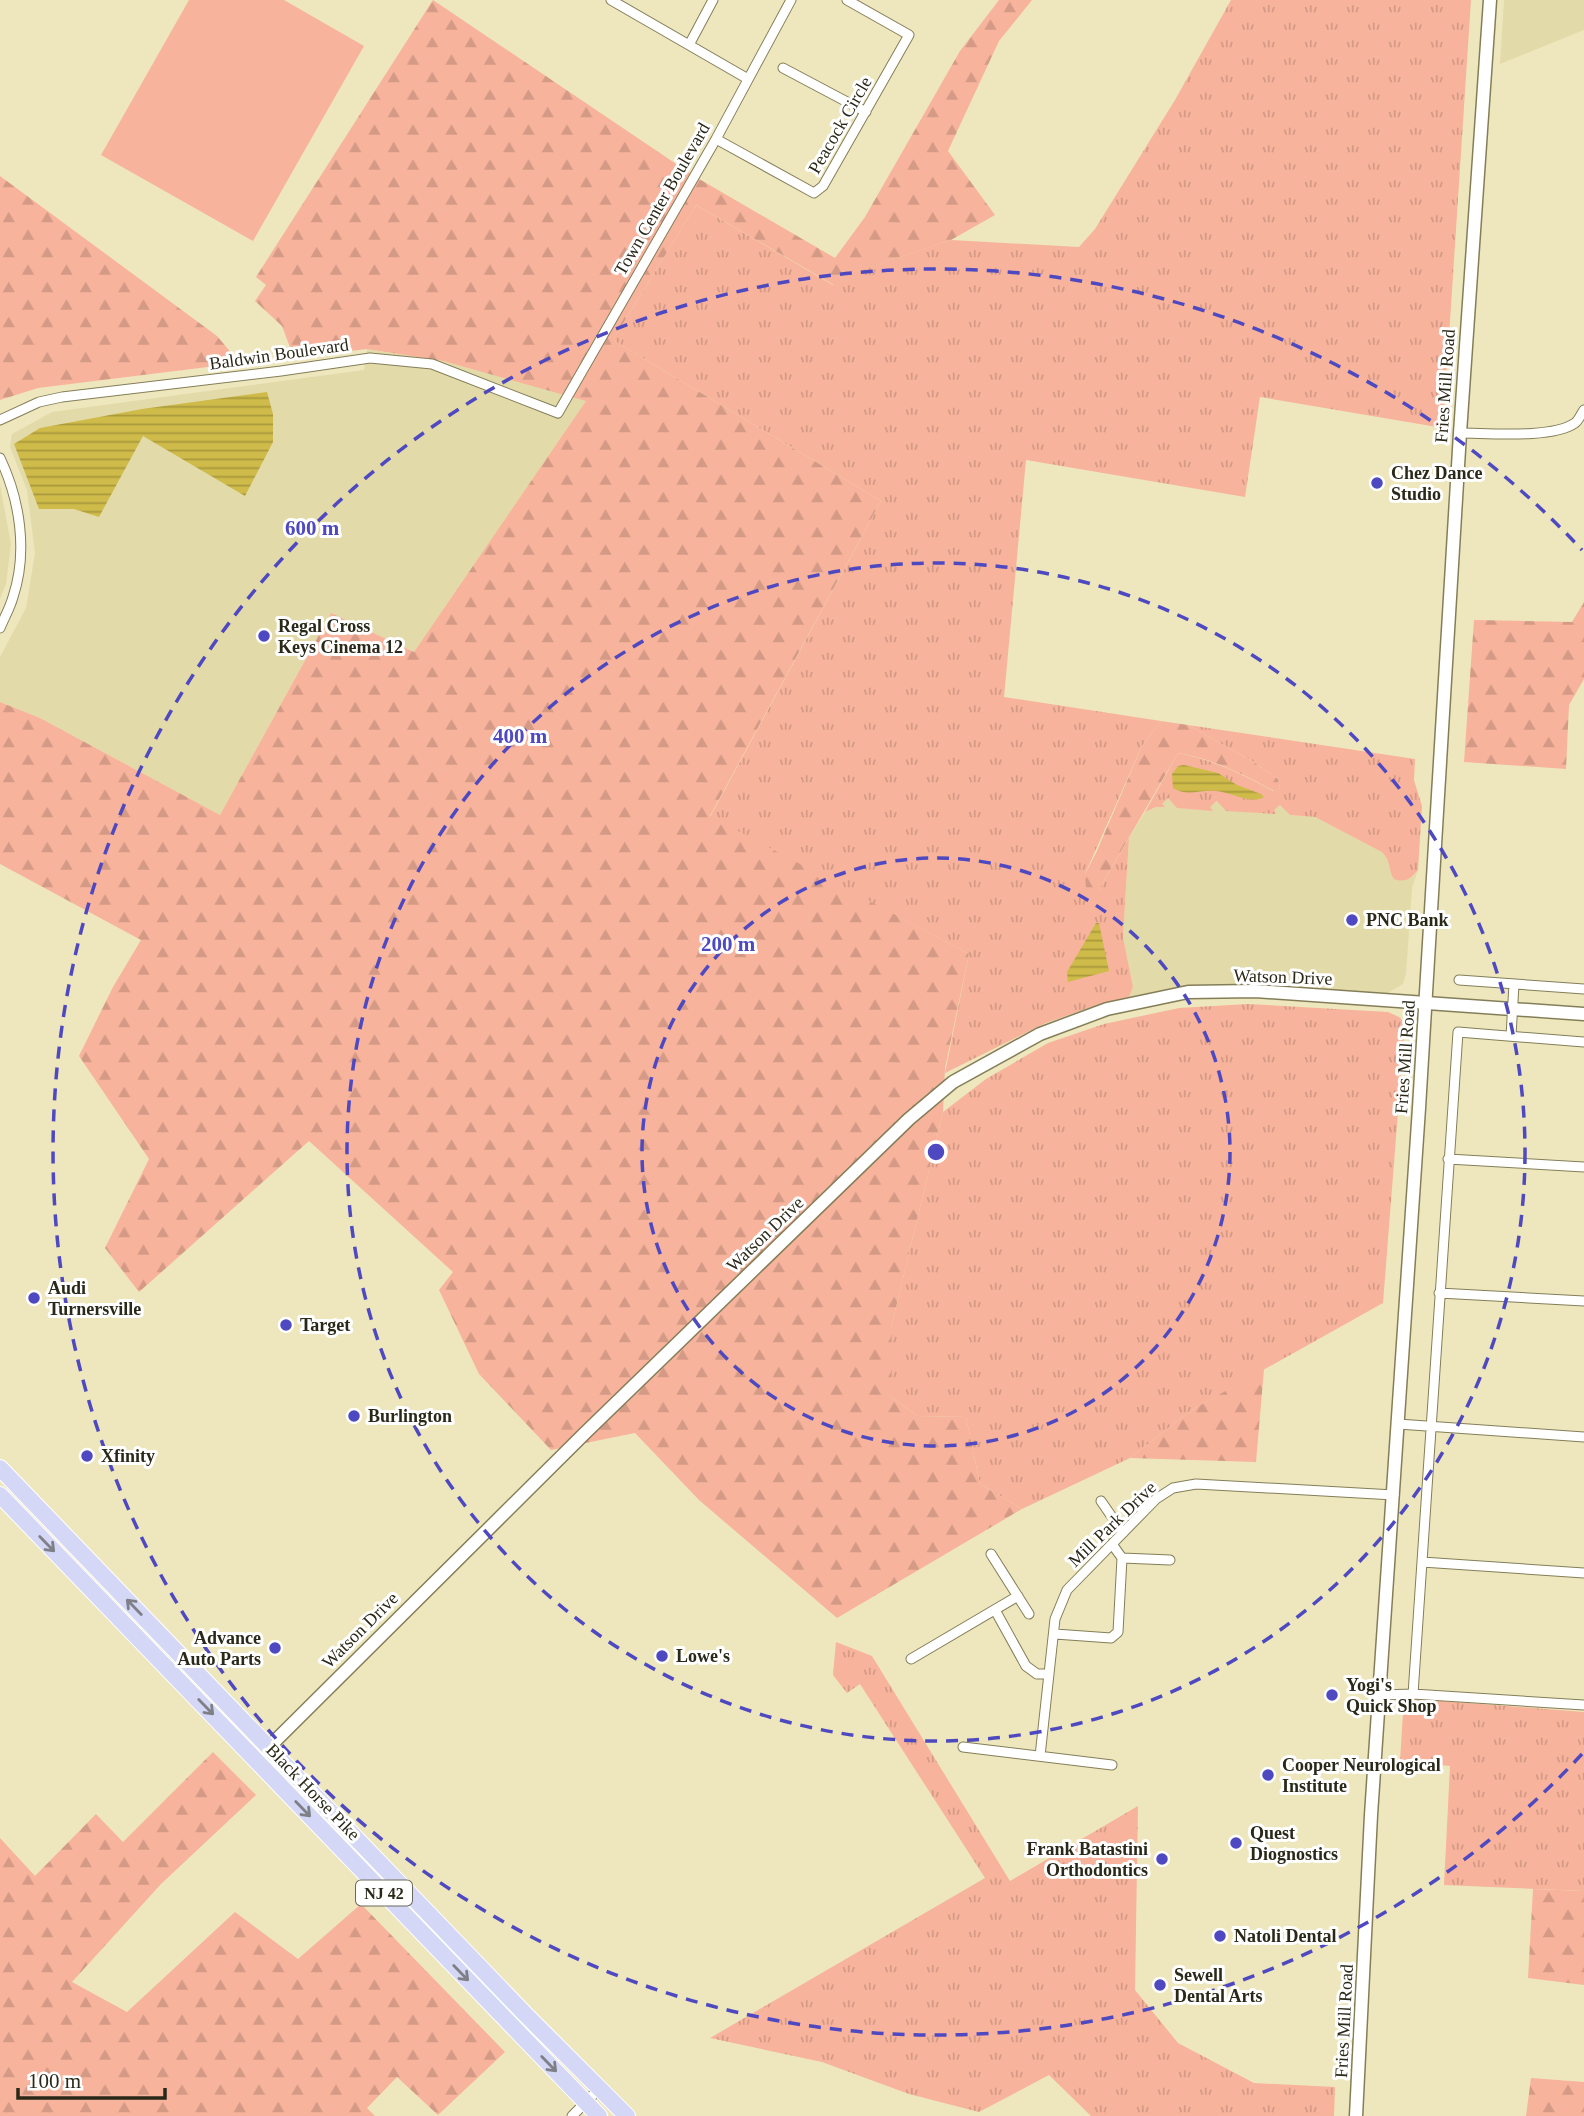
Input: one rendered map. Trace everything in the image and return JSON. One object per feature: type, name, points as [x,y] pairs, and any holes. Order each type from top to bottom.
[{"type":"highway","name":"Black Horse Pike","points":[[0,1468],[626,2116]]},
{"type":"highway","name":"Black Horse Pike","points":[[0,1495],[599,2116]]},
{"type":"main road","name":"Fries Mill Road","points":[[1356,2116],[1371,1815],[1490,0]]},
{"type":"main road","name":"Watson Drive","points":[[256,1759],[586,1432],[909,1119],[953,1082],[994,1058],[1041,1034],[1107,1009],[1188,992],[1255,990],[1584,1014]]},
{"type":"street","points":[[611,0],[748,79]]},
{"type":"street","points":[[689,45],[713,0]]},
{"type":"street","name":"Town Center Boulevard","points":[[558,413],[716,138],[791,0]]},
{"type":"street","name":"Peacock Circle","points":[[716,138],[814,193],[824,186],[909,35],[847,0]]},
{"type":"street","points":[[783,68],[866,112]]},
{"type":"street","name":"Baldwin Boulevard","points":[[0,420],[39,402],[62,397],[370,358],[432,365],[558,413]]},
{"type":"street","points":[[1460,433],[1544,433],[1564,429],[1577,422],[1584,410]]},
{"type":"street","points":[[0,458],[10,484],[21,533],[21,564],[13,597],[0,628]]},
{"type":"street","points":[[1459,981],[1584,989]]},
{"type":"street","points":[[1511,1036],[1514,984]]},
{"type":"street","points":[[1413,1694],[1458,1032],[1584,1042]]},
{"type":"street","points":[[1448,1159],[1584,1167]]},
{"type":"street","points":[[1439,1293],[1584,1301]]},
{"type":"street","points":[[1398,1424],[1584,1437]]},
{"type":"street","name":"Mill Park Drive","points":[[1040,1756],[1055,1619],[1068,1590],[1156,1499],[1172,1488],[1196,1484],[1394,1495]]},
{"type":"street","points":[[1101,1502],[1123,1532]]},
{"type":"street","points":[[1055,1634],[1111,1638],[1118,1632],[1122,1558],[1112,1544]]},
{"type":"street","points":[[991,1554],[1029,1614]]},
{"type":"street","points":[[1122,1558],[1170,1560]]},
{"type":"street","points":[[1422,1562],[1584,1573]]},
{"type":"street","points":[[911,1659],[1018,1596]]},
{"type":"street","points":[[995,1610],[1026,1666],[1037,1674],[1049,1674]]},
{"type":"street","points":[[1380,1695],[1413,1694],[1584,1705]]},
{"type":"street","points":[[963,1747],[1112,1765]]},
{"type":"street","points":[[512,2026],[526,2015]]},
{"type":"street","points":[[572,2116],[600,2088]]},
{"type":"shaded area","points":[[1504,0],[1584,0],[1584,30],[1500,64]]},
{"type":"shaded area","points":[[367,349],[443,361],[587,400],[414,652],[331,613],[220,815],[40,718],[0,702],[0,657],[26,608],[35,553],[27,490],[10,447],[12,434],[52,412],[364,370]]},
{"type":"shaded area","points":[[267,392],[273,414],[273,442],[245,496],[143,436],[99,517],[74,509],[39,509],[14,444],[40,428],[142,409]]},
{"type":"shaded area","points":[[0,485],[11,544],[6,584],[0,599]]},
{"type":"shaded area","points":[[1178,766],[1218,773],[1264,797],[1253,800],[1216,791],[1178,791],[1173,788],[1172,774]]},
{"type":"shaded area","points":[[1168,798],[1178,808],[1212,810],[1209,807],[1218,801],[1273,810],[1280,805],[1290,815],[1315,817],[1383,852],[1391,866],[1413,877],[1418,870],[1412,888],[1403,984],[1388,993],[1237,985],[1182,988],[1129,997],[1133,987],[1123,937],[1129,838],[1145,812]]},
{"type":"shaded area","points":[[1096,923],[1099,923],[1109,971],[1068,982],[1067,972]]},
{"type":"green space","points":[[189,0],[284,0],[364,46],[253,241],[101,155]]},
{"type":"green space","points":[[433,0],[694,176],[835,258],[865,217],[960,51],[999,0],[1032,0],[999,41],[948,151],[995,215],[951,240],[839,277],[834,285],[696,205],[613,340],[881,501],[710,816],[969,954],[945,1068],[943,1112],[891,1328],[891,1397],[917,1416],[966,1417],[980,1484],[1022,1509],[837,1618],[699,1500],[635,1433],[551,1450],[479,1374],[439,1290],[453,1272],[309,1141],[139,1292],[105,1248],[149,1159],[79,1056],[113,987],[141,940],[0,864],[0,702],[40,718],[220,815],[331,613],[414,652],[586,401],[443,361],[367,349],[294,358],[282,326],[255,301],[266,285],[256,277]]},
{"type":"green space","points":[[1231,0],[1471,0],[1443,428],[1260,397],[1245,497],[1026,460],[1004,697],[1161,721],[1142,746],[1085,874],[1098,891],[1129,838],[1123,937],[1133,987],[1129,997],[1046,1023],[945,1073],[969,954],[710,817],[881,501],[613,340],[696,205],[833,285],[838,277],[951,240],[1079,247],[1095,229],[1175,100]]},
{"type":"green space","points":[[0,176],[217,336],[240,363],[38,388],[0,400]]},
{"type":"green space","points":[[1584,602],[1584,679],[1569,705],[1566,769],[1464,762],[1474,620],[1572,622]]},
{"type":"green space","points":[[1161,721],[1188,725],[1252,761],[1278,779],[1280,788],[1274,791],[1228,768],[1178,753],[1098,891],[1091,894],[1086,888],[1085,874],[1142,746]]},
{"type":"green space","points":[[1188,725],[1415,759],[1414,780],[1422,806],[1418,870],[1408,879],[1394,879],[1382,852],[1315,817],[1290,815],[1280,805],[1274,810],[1276,814],[1226,811],[1217,801],[1210,807],[1213,811],[1177,808],[1168,798],[1162,804],[1165,807],[1156,807],[1145,812],[1178,753],[1227,768],[1273,791],[1280,788],[1278,779],[1252,761]]},
{"type":"green space","points":[[1248,1004],[1388,1012],[1405,1023],[1383,1303],[1190,1411],[1130,1458],[1022,1509],[980,1484],[966,1417],[917,1416],[891,1397],[891,1328],[943,1112],[986,1079],[1048,1043],[1104,1024],[1179,1008]]},
{"type":"green space","points":[[1264,1369],[1256,1462],[1130,1458],[1190,1411]]},
{"type":"green space","points":[[836,1642],[872,1656],[1010,1881],[1138,1806],[1135,1990],[1178,2043],[1254,2083],[1335,2087],[1334,2116],[1091,2116],[1049,2075],[979,2112],[909,2094],[822,2062],[710,2038],[985,1878],[860,1684],[847,1693],[833,1675]]},
{"type":"green space","points":[[1404,1698],[1584,1712],[1584,1891],[1444,1885],[1450,1766],[1400,1761]]},
{"type":"green space","points":[[213,1752],[256,1795],[161,1884],[72,1982],[127,2012],[235,1912],[298,1959],[361,1904],[505,2052],[438,2115],[397,2077],[367,2108],[375,2116],[0,2116],[0,1838],[35,1876],[96,1814],[123,1842]]},
{"type":"green space","points":[[1533,1889],[1584,1891],[1584,1985],[1528,1978]]},
{"type":"green space","points":[[1531,2078],[1584,2082],[1584,2116],[1526,2116]]},
{"type":"place","name":"Chez Dance Studio","points":[[1377,483]]},
{"type":"place","name":"Regal Cross Keys Cinema 12","points":[[264,636]]},
{"type":"place","name":"PNC Bank","points":[[1352,920]]},
{"type":"place","name":"Audi Turnersville","points":[[34,1298]]},
{"type":"place","name":"Target","points":[[286,1325]]},
{"type":"place","name":"Burlington","points":[[354,1416]]},
{"type":"place","name":"Xfinity","points":[[87,1456]]},
{"type":"place","name":"Advance Auto Parts","points":[[275,1648]]},
{"type":"place","name":"Lowe's","points":[[662,1656]]},
{"type":"place","name":"Yogi's Quick Shop","points":[[1332,1695]]},
{"type":"place","name":"Cooper Neurological Institute","points":[[1268,1775]]},
{"type":"place","name":"Quest Diognostics","points":[[1236,1843]]},
{"type":"place","name":"Frank Batastini Orthodontics","points":[[1162,1859]]},
{"type":"place","name":"Natoli Dental","points":[[1220,1936]]},
{"type":"place","name":"Sewell Dental Arts","points":[[1160,1985]]}]
